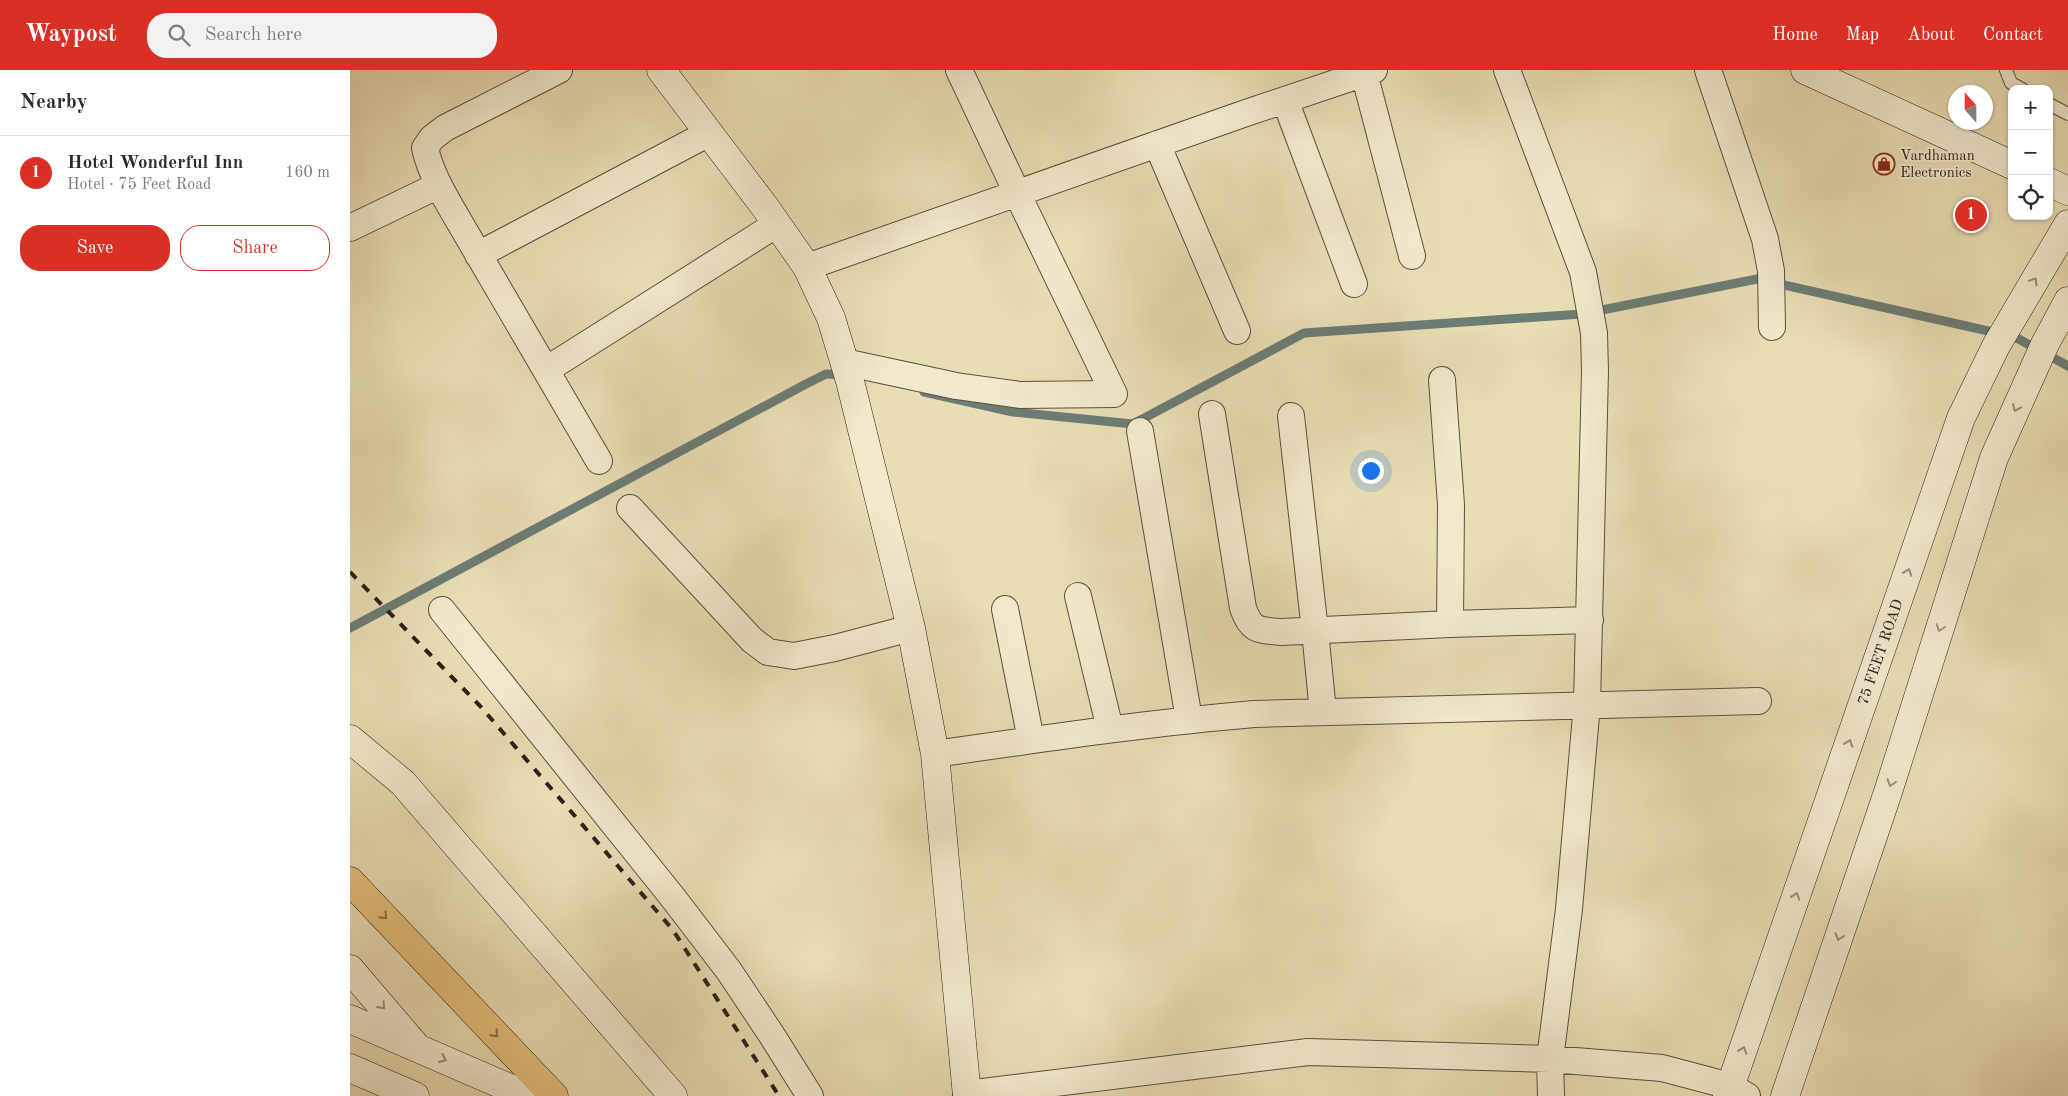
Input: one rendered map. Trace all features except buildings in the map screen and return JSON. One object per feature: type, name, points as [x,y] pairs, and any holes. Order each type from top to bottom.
[{"type":"main road","points":[[350,881],[554,1096]]},
{"type":"street","points":[[559,70],[445,128],[432,138],[425,148],[439,185],[599,461]]},
{"type":"street","points":[[661,70],[777,224],[806,267],[831,318],[846,369],[910,628],[935,754],[966,1095],[1308,1052],[1550,1059],[1662,1068],[1735,1093]]},
{"type":"street","points":[[846,369],[1020,395],[1114,394],[960,70]]},
{"type":"street","points":[[1507,70],[1582,272],[1592,326],[1596,403],[1587,704],[1569,909],[1550,1059],[1551,1096]]},
{"type":"street","points":[[1708,70],[1766,239],[1771,279],[1772,327]]},
{"type":"street","points":[[1805,70],[2008,163]]},
{"type":"street","points":[[806,267],[1369,72],[1412,256]]},
{"type":"street","points":[[1285,100],[1354,284]]},
{"type":"street","points":[[478,255],[709,132]]},
{"type":"street","points":[[1157,144],[1237,331]]},
{"type":"street","points":[[2053,184],[2068,191]]},
{"type":"street","points":[[350,228],[439,185]]},
{"type":"street","points":[[546,370],[777,224]]},
{"type":"street","name":"75 FEET ROAD","points":[[1735,1093],[1961,418],[1996,346],[2068,224]]},
{"type":"street","points":[[1785,1096],[1888,792],[1994,458],[2040,354],[2068,301]]},
{"type":"street","points":[[1442,380],[1452,505],[1450,624]]},
{"type":"street","points":[[1212,414],[1243,608],[1251,626],[1259,630],[1281,632],[1590,620]]},
{"type":"street","points":[[1291,416],[1316,631],[1322,712]]},
{"type":"street","points":[[1140,431],[1189,719]]},
{"type":"street","points":[[630,508],[752,640],[768,652],[794,656],[835,648],[910,628]]},
{"type":"street","points":[[1078,596],[1110,729]]},
{"type":"street","points":[[1005,609],[1031,740]]},
{"type":"street","points":[[442,610],[674,899],[729,971],[810,1096]]},
{"type":"street","points":[[935,754],[1189,719],[1254,714],[1758,701]]},
{"type":"street","points":[[350,739],[403,783],[673,1096]]},
{"type":"street","points":[[350,970],[418,1049]]},
{"type":"street","points":[[350,1019],[528,1096]]},
{"type":"street","points":[[353,1067],[416,1096]]},
{"type":"lane","points":[[2006,70],[2011,82],[2016,85]]},
{"type":"lane","points":[[2053,106],[2068,114]]},
{"type":"waterway","points":[[924,392],[1013,412],[1133,424],[1304,333],[1582,314],[1757,279],[2015,337],[2068,366]]},
{"type":"waterway","points":[[350,628],[806,384],[826,374],[846,375]]},
{"type":"railway","points":[[350,572],[481,707],[673,930],[779,1096]]},
{"type":"place","name":"Vardhaman Electronics","points":[[1884,164]]},
{"type":"place","name":"Hotel Wonderful Inn","points":[[1971,215]]}]
